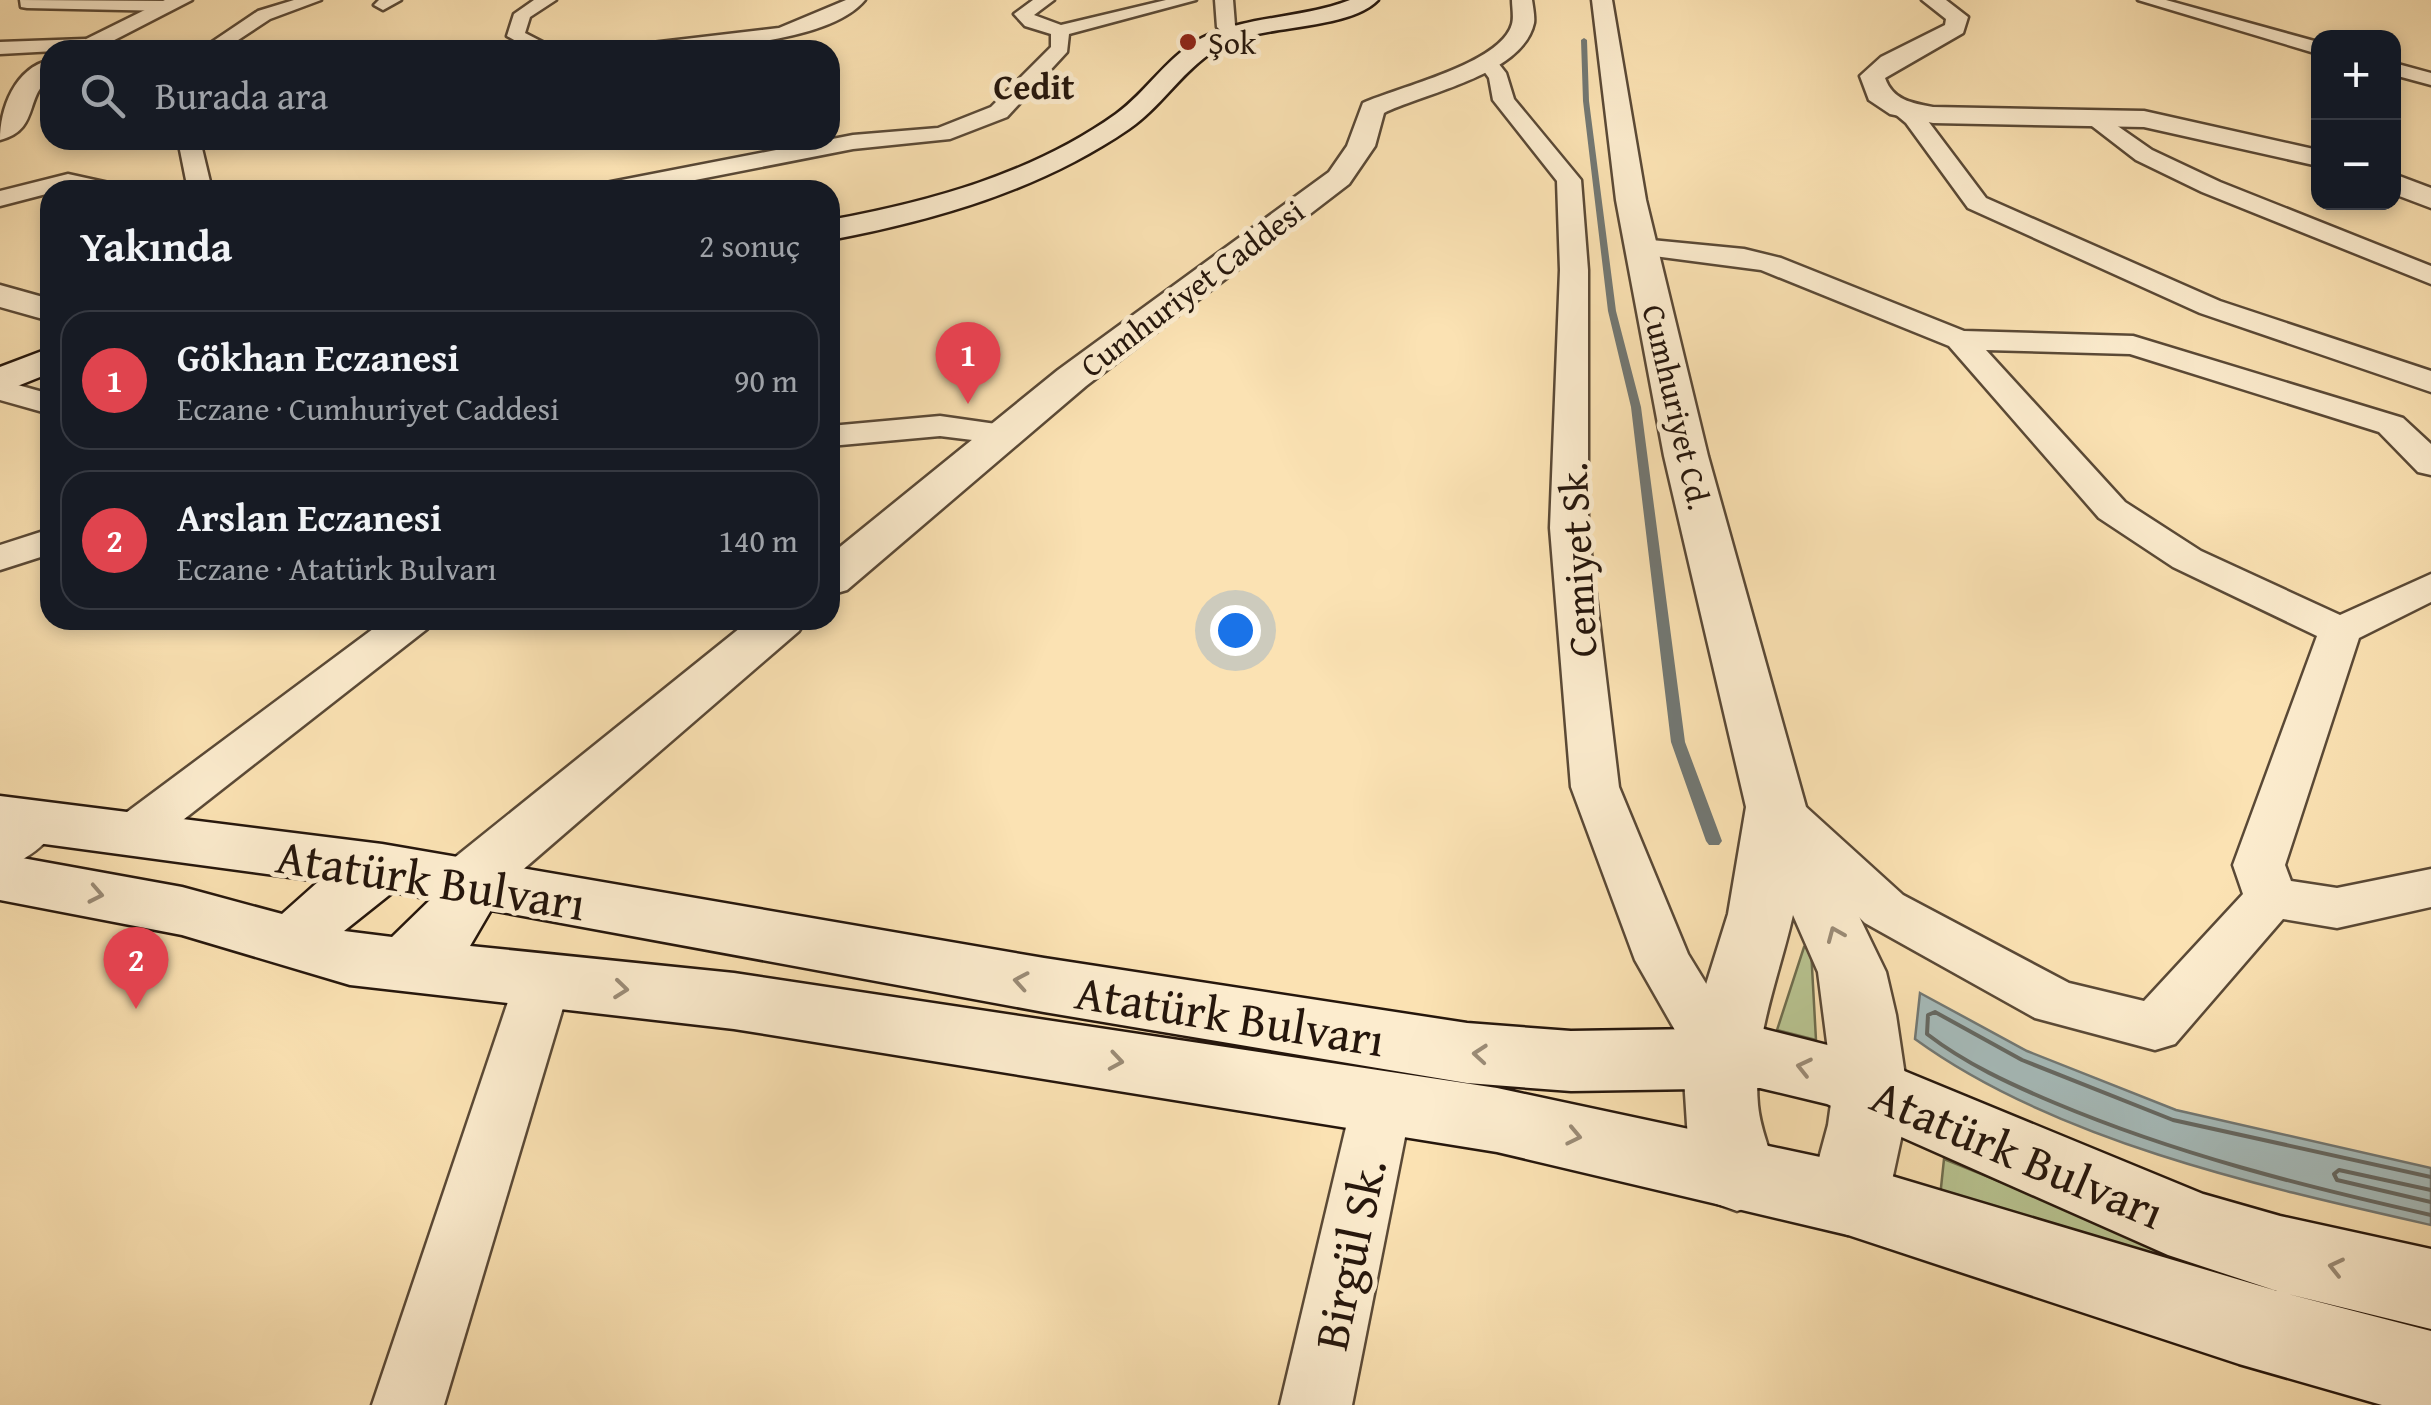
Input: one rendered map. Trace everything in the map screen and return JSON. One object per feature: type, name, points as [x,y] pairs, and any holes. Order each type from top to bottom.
[{"type":"street","points":[[264,16],[258,13],[261,8],[278,0]]},
{"type":"street","points":[[226,40],[264,16],[312,0]]},
{"type":"street","points":[[521,40],[516,36],[515,26],[519,16],[547,0]]},
{"type":"street","points":[[1046,0],[1023,14],[1031,22],[1060,31],[1187,0]]},
{"type":"street","points":[[1224,0],[1226,26],[1232,32]]},
{"type":"street","points":[[840,228],[961,198],[1055,163],[1125,120],[1202,46],[1232,32],[1368,0]]},
{"type":"street","name":"Cumhuriyet Caddesi","points":[[840,572],[1072,378],[1339,178],[1361,146],[1372,109],[1502,54],[1516,35],[1525,12],[1522,0]]},
{"type":"street","points":[[1932,0],[1958,17],[1955,28],[1889,62],[1872,76],[1878,95],[1914,118],[1976,203],[2210,306],[2431,382]]},
{"type":"street","points":[[2146,0],[2311,46]]},
{"type":"street","name":"Cumhuriyet Cd.","points":[[1601,1],[1641,247],[1686,456],[1776,807]]},
{"type":"street","points":[[23,8],[176,3]]},
{"type":"street","points":[[97,40],[176,3]]},
{"type":"street","points":[[725,40],[782,33],[852,4],[865,27]]},
{"type":"street","points":[[23,8],[140,19]]},
{"type":"street","points":[[841,140],[942,134],[999,112],[1060,48],[1060,31]]},
{"type":"street","points":[[0,48],[40,48]]},
{"type":"street","name":"Cemiyet Sk.","points":[[1488,63],[1499,77],[1504,100],[1569,180],[1574,270],[1568,528],[1595,787],[1663,960],[1720,1057]]},
{"type":"street","points":[[2401,71],[2431,79]]},
{"type":"street","points":[[0,132],[13,124],[30,82],[40,74]]},
{"type":"street","points":[[1899,108],[1933,115],[2096,118],[2193,126],[2311,156]]},
{"type":"street","points":[[2096,118],[2144,155],[2211,187],[2431,276]]},
{"type":"street","points":[[191,150],[198,180]]},
{"type":"street","points":[[653,180],[794,150]]},
{"type":"street","points":[[2401,187],[2431,199]]},
{"type":"street","points":[[0,200],[40,189]]},
{"type":"street","points":[[1641,247],[1744,257],[1771,264],[1960,340],[2132,345],[2391,425],[2431,464]]},
{"type":"street","points":[[0,296],[40,307]]},
{"type":"street","points":[[1960,340],[2112,510],[2186,559],[2340,631]]},
{"type":"street","points":[[0,374],[40,361]]},
{"type":"street","points":[[0,382],[40,363]]},
{"type":"street","points":[[0,390],[40,401]]},
{"type":"street","points":[[2391,425],[2431,404]]},
{"type":"street","points":[[840,435],[940,426],[1004,434]]},
{"type":"street","points":[[0,558],[40,544]]},
{"type":"street","points":[[2270,898],[2258,865],[2340,631],[2431,586]]},
{"type":"street","points":[[133,833],[399,630]]},
{"type":"street","points":[[402,967],[451,923],[465,902],[466,883],[770,630]]},
{"type":"street","points":[[1737,1176],[1719,1118],[1720,1057],[1758,925],[1776,807]]},
{"type":"street","points":[[1776,807],[1884,909],[2055,1002],[2155,1027],[2270,898]]},
{"type":"street","points":[[1776,807],[1852,972],[1870,1088],[1866,1124],[1848,1199]]},
{"type":"street","name":"Atatürk Bulvarı","points":[[9,842],[133,833],[382,867],[1044,985],[1468,1053],[1571,1061],[1760,1058],[1870,1088],[2196,1229],[2280,1254],[2431,1289]]},
{"type":"street","name":"Atatürk Bulvarı","points":[[9,842],[182,910],[350,959],[734,1002],[1516,1124],[1848,1199],[2239,1323],[2352,1378],[2431,1376]]},
{"type":"street","points":[[296,942],[321,914],[382,867]]},
{"type":"street","points":[[2270,898],[2337,908],[2431,888]]},
{"type":"street","points":[[408,1405],[543,981]]},
{"type":"street","name":"Birgül Sk.","points":[[1316,1405],[1382,1102]]},
{"type":"green space","points":[[1804,947],[1811,949],[1816,1040],[1777,1030]]},
{"type":"green space","points":[[1944,1159],[2263,1287],[1940,1197]]},
{"type":"water","points":[[1920,993],[2027,1051],[2176,1110],[2431,1168],[2431,1225],[2162,1156],[2031,1106],[1970,1075],[1915,1039]]},
{"type":"waterway","points":[[1584,40],[1586,101],[1612,311],[1636,407],[1678,742],[1714,841]]},
{"type":"place","name":"Şok","points":[[1188,42]]},
{"type":"place","name":"Gökhan Eczanesi","points":[[968,404]]},
{"type":"place","name":"Arslan Eczanesi","points":[[136,1009]]},
{"type":"district","name":"Cedit","points":[[1034,86]]}]
